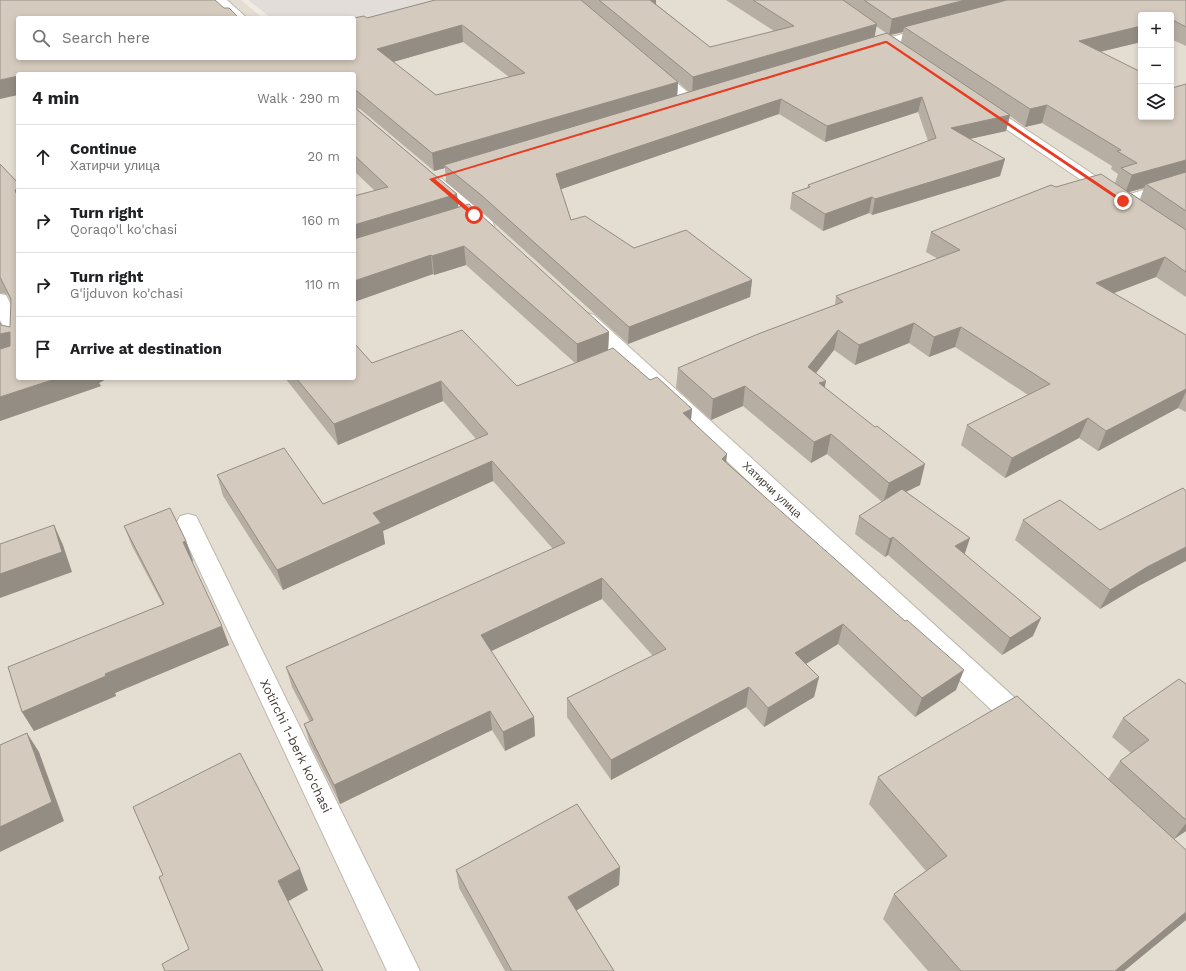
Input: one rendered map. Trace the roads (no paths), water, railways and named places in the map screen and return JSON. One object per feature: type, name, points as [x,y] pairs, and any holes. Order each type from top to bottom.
[{"type":"street","points":[[220,0],[239,16]]},
{"type":"street","points":[[856,51],[880,38],[945,26]]},
{"type":"street","points":[[880,38],[899,51]]},
{"type":"street","points":[[642,61],[690,102]]},
{"type":"street","points":[[675,106],[705,97]]},
{"type":"street","points":[[972,99],[1129,205],[1186,182]]},
{"type":"street","points":[[433,174],[467,217],[503,242]]},
{"type":"street","points":[[0,299],[16,335]]},
{"type":"street","name":"Хатирчи улица","points":[[573,306],[1040,737]]},
{"type":"street","name":"Xotirchi 1-berk ko'chasi","points":[[188,522],[404,971]]}]
